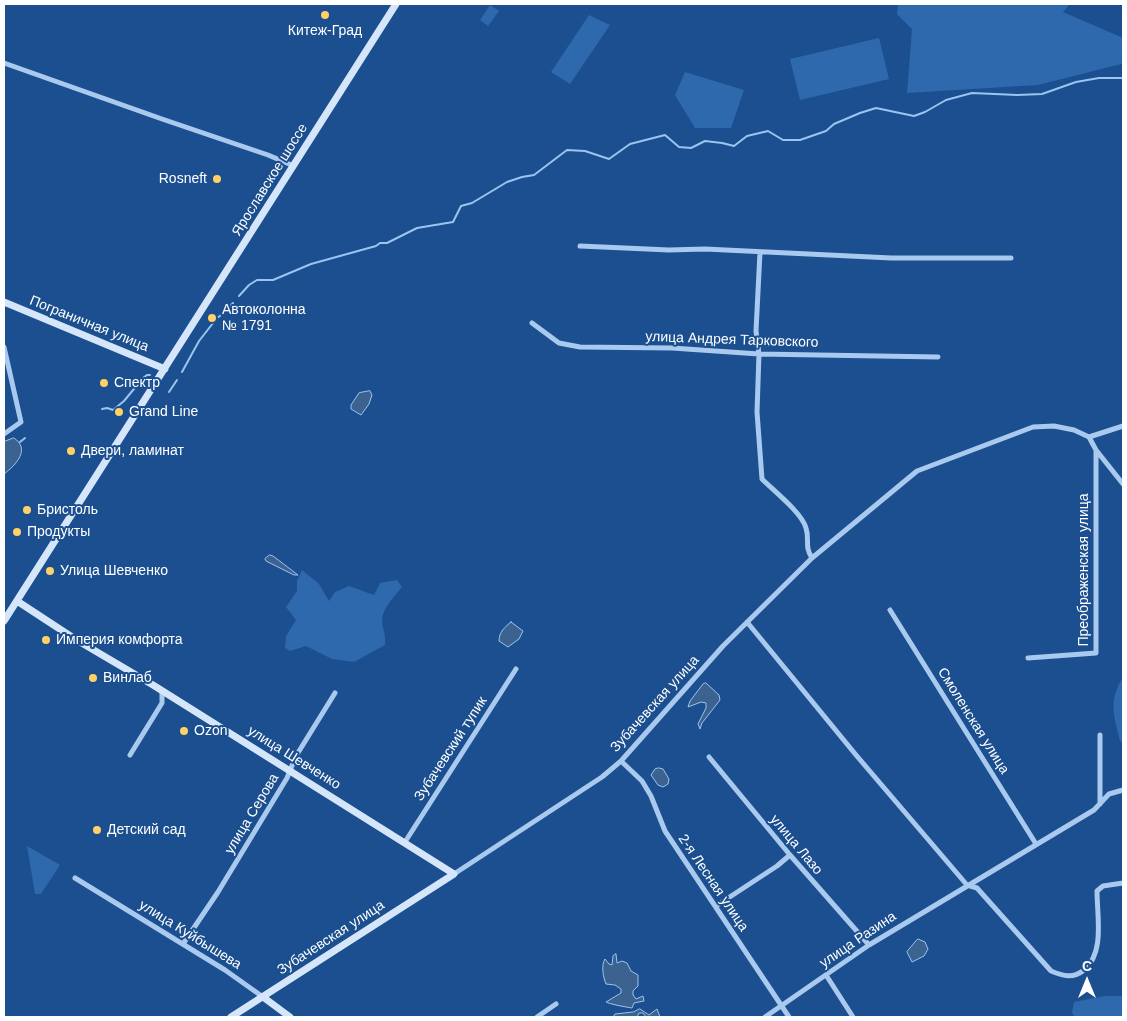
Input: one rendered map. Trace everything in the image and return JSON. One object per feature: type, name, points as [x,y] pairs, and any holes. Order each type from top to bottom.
[{"type":"street","name":"Ярославское шоссе","points":[[4,621],[396,4]]},
{"type":"street","points":[[4,63],[162,120],[268,155],[294,166]]},
{"type":"street","points":[[580,246],[891,258],[1011,258]]},
{"type":"street","points":[[760,252],[756,331],[759,354],[758,412],[762,479],[802,519],[807,530],[807,550],[812,558]]},
{"type":"street","name":"Пограничная улица","points":[[4,302],[165,369]]},
{"type":"street","name":"улица Андрея Тарковского","points":[[532,323],[559,343],[580,347],[672,348],[759,354],[938,357]]},
{"type":"street","points":[[4,347],[21,422],[4,434]]},
{"type":"street","points":[[4,375],[11,374]]},
{"type":"street","name":"Зубачевская улица","points":[[230,1017],[602,777],[621,760],[747,622],[812,558],[917,471],[1033,427],[1054,426],[1074,430],[1089,437]]},
{"type":"street","points":[[1123,426],[1089,437],[1096,450],[1123,484]]},
{"type":"street","name":"Преображенская улица","points":[[1028,658],[1096,654],[1096,450]]},
{"type":"street","name":"улица Шевченко","points":[[17,601],[454,874]]},
{"type":"street","name":"Смоленская улица","points":[[890,610],[1036,844]]},
{"type":"street","points":[[747,622],[966,885],[977,888],[1052,971],[1062,976],[1078,975],[1092,962],[1098,947],[1097,891],[1104,886],[1123,883]]},
{"type":"street","name":"Зубачевский тупик","points":[[405,842],[516,669]]},
{"type":"street","points":[[130,755],[162,703],[162,691]]},
{"type":"street","name":"улица Серова","points":[[182,944],[218,892],[287,778],[296,756],[336,692]]},
{"type":"street","points":[[1100,735],[1100,804]]},
{"type":"street","name":"улица Лазо","points":[[708,757],[869,945]]},
{"type":"street","name":"2-я Лесная улица","points":[[621,760],[642,781],[665,832],[789,1017]]},
{"type":"street","name":"улица Разина","points":[[765,1017],[869,945],[966,885],[1094,810],[1109,794],[1123,790]]},
{"type":"street","points":[[716,906],[777,866],[790,855]]},
{"type":"street","name":"улица Куйбышева","points":[[75,878],[225,970],[290,1017]]},
{"type":"street","points":[[826,975],[853,1017]]},
{"type":"street","points":[[538,1017],[556,1004]]},
{"type":"shaded area","points":[[898,4],[1070,4],[1063,12],[1123,38],[1123,62],[1038,85],[907,93],[912,29],[897,14]]},
{"type":"shaded area","points":[[490,5],[499,11],[488,26],[480,20]]},
{"type":"shaded area","points":[[589,15],[610,25],[570,84],[551,72]]},
{"type":"shaded area","points":[[879,38],[889,79],[800,100],[790,59]]},
{"type":"shaded area","points":[[685,72],[744,90],[731,128],[695,128],[675,95]]},
{"type":"shaded area","points":[[370,391],[372,395],[369,404],[361,415],[351,409],[351,405],[359,393]]},
{"type":"shaded area","points":[[14,438],[21,447],[20,457],[4,474],[4,442]]},
{"type":"shaded area","points":[[270,555],[298,575],[294,575],[266,561],[265,559]]},
{"type":"shaded area","points":[[302,570],[319,584],[329,601],[335,592],[349,586],[374,595],[380,583],[397,580],[402,587],[389,603],[382,621],[385,645],[354,662],[332,659],[306,646],[290,651],[285,648],[286,636],[296,620],[286,607],[297,591],[297,581]]},
{"type":"shaded area","points":[[511,622],[523,631],[519,639],[508,647],[499,641],[499,638],[503,630]]},
{"type":"shaded area","points":[[1123,677],[1123,742],[1120,741],[1116,724],[1114,701],[1118,686]]},
{"type":"shaded area","points":[[706,683],[719,695],[720,700],[702,723],[700,729],[698,724],[706,708],[706,703],[701,702],[688,707],[690,701],[703,684]]},
{"type":"shaded area","points":[[655,769],[663,769],[669,779],[668,784],[663,787],[658,785],[651,775]]},
{"type":"shaded area","points":[[27,846],[60,865],[41,894],[35,894]]},
{"type":"shaded area","points":[[918,939],[925,942],[928,949],[924,956],[912,962],[907,952]]},
{"type":"shaded area","points":[[616,954],[617,963],[622,961],[627,963],[631,971],[638,975],[638,986],[633,991],[633,995],[636,999],[643,996],[644,1001],[634,1003],[632,1008],[606,1002],[621,993],[621,989],[615,985],[606,984],[603,975],[605,959],[612,965],[613,956]]},
{"type":"shaded area","points":[[1105,996],[1123,996],[1123,1017],[1075,1017],[1072,1013],[1074,1002]]},
{"type":"shaded area","points":[[640,1009],[649,1015],[657,1009],[660,1017],[646,1017],[643,1013],[639,1013],[637,1017],[613,1017],[615,1014],[633,1012]]},
{"type":"waterway","points":[[239,296],[249,285],[257,280],[273,280],[311,264],[376,246],[380,243],[387,243],[417,228],[453,222],[461,206],[472,203],[507,182],[534,175],[567,150],[585,151],[609,159],[630,144],[665,135],[679,147],[691,148],[705,141],[734,146],[747,136],[768,131],[783,140],[800,140],[826,131],[834,124],[876,108],[914,116],[946,100],[972,93],[1042,94],[1076,82],[1099,78],[1123,78]]},
{"type":"waterway","points":[[182,372],[199,341],[217,318],[233,303]]},
{"type":"waterway","points":[[102,409],[113,410],[124,401],[143,378],[150,375]]},
{"type":"waterway","points":[[169,392],[177,380]]},
{"type":"waterway","points":[[20,442],[25,438]]},
{"type":"place","name":"Китеж-Град","points":[[325,15]]},
{"type":"place","name":"Rosneft","points":[[217,179]]},
{"type":"place","name":"Автоколонна № 1791","points":[[212,318]]},
{"type":"place","name":"Спектр","points":[[104,383]]},
{"type":"place","name":"Grand Line","points":[[119,412]]},
{"type":"place","name":"Двери, ламинат","points":[[71,451]]},
{"type":"place","name":"Бристоль","points":[[27,510]]},
{"type":"place","name":"Продукты","points":[[17,532]]},
{"type":"place","name":"Улица Шевченко","points":[[50,571]]},
{"type":"place","name":"Империя комфорта","points":[[46,640]]},
{"type":"place","name":"Винлаб","points":[[93,678]]},
{"type":"place","name":"Ozon","points":[[184,731]]},
{"type":"place","name":"Детский сад","points":[[97,830]]}]
